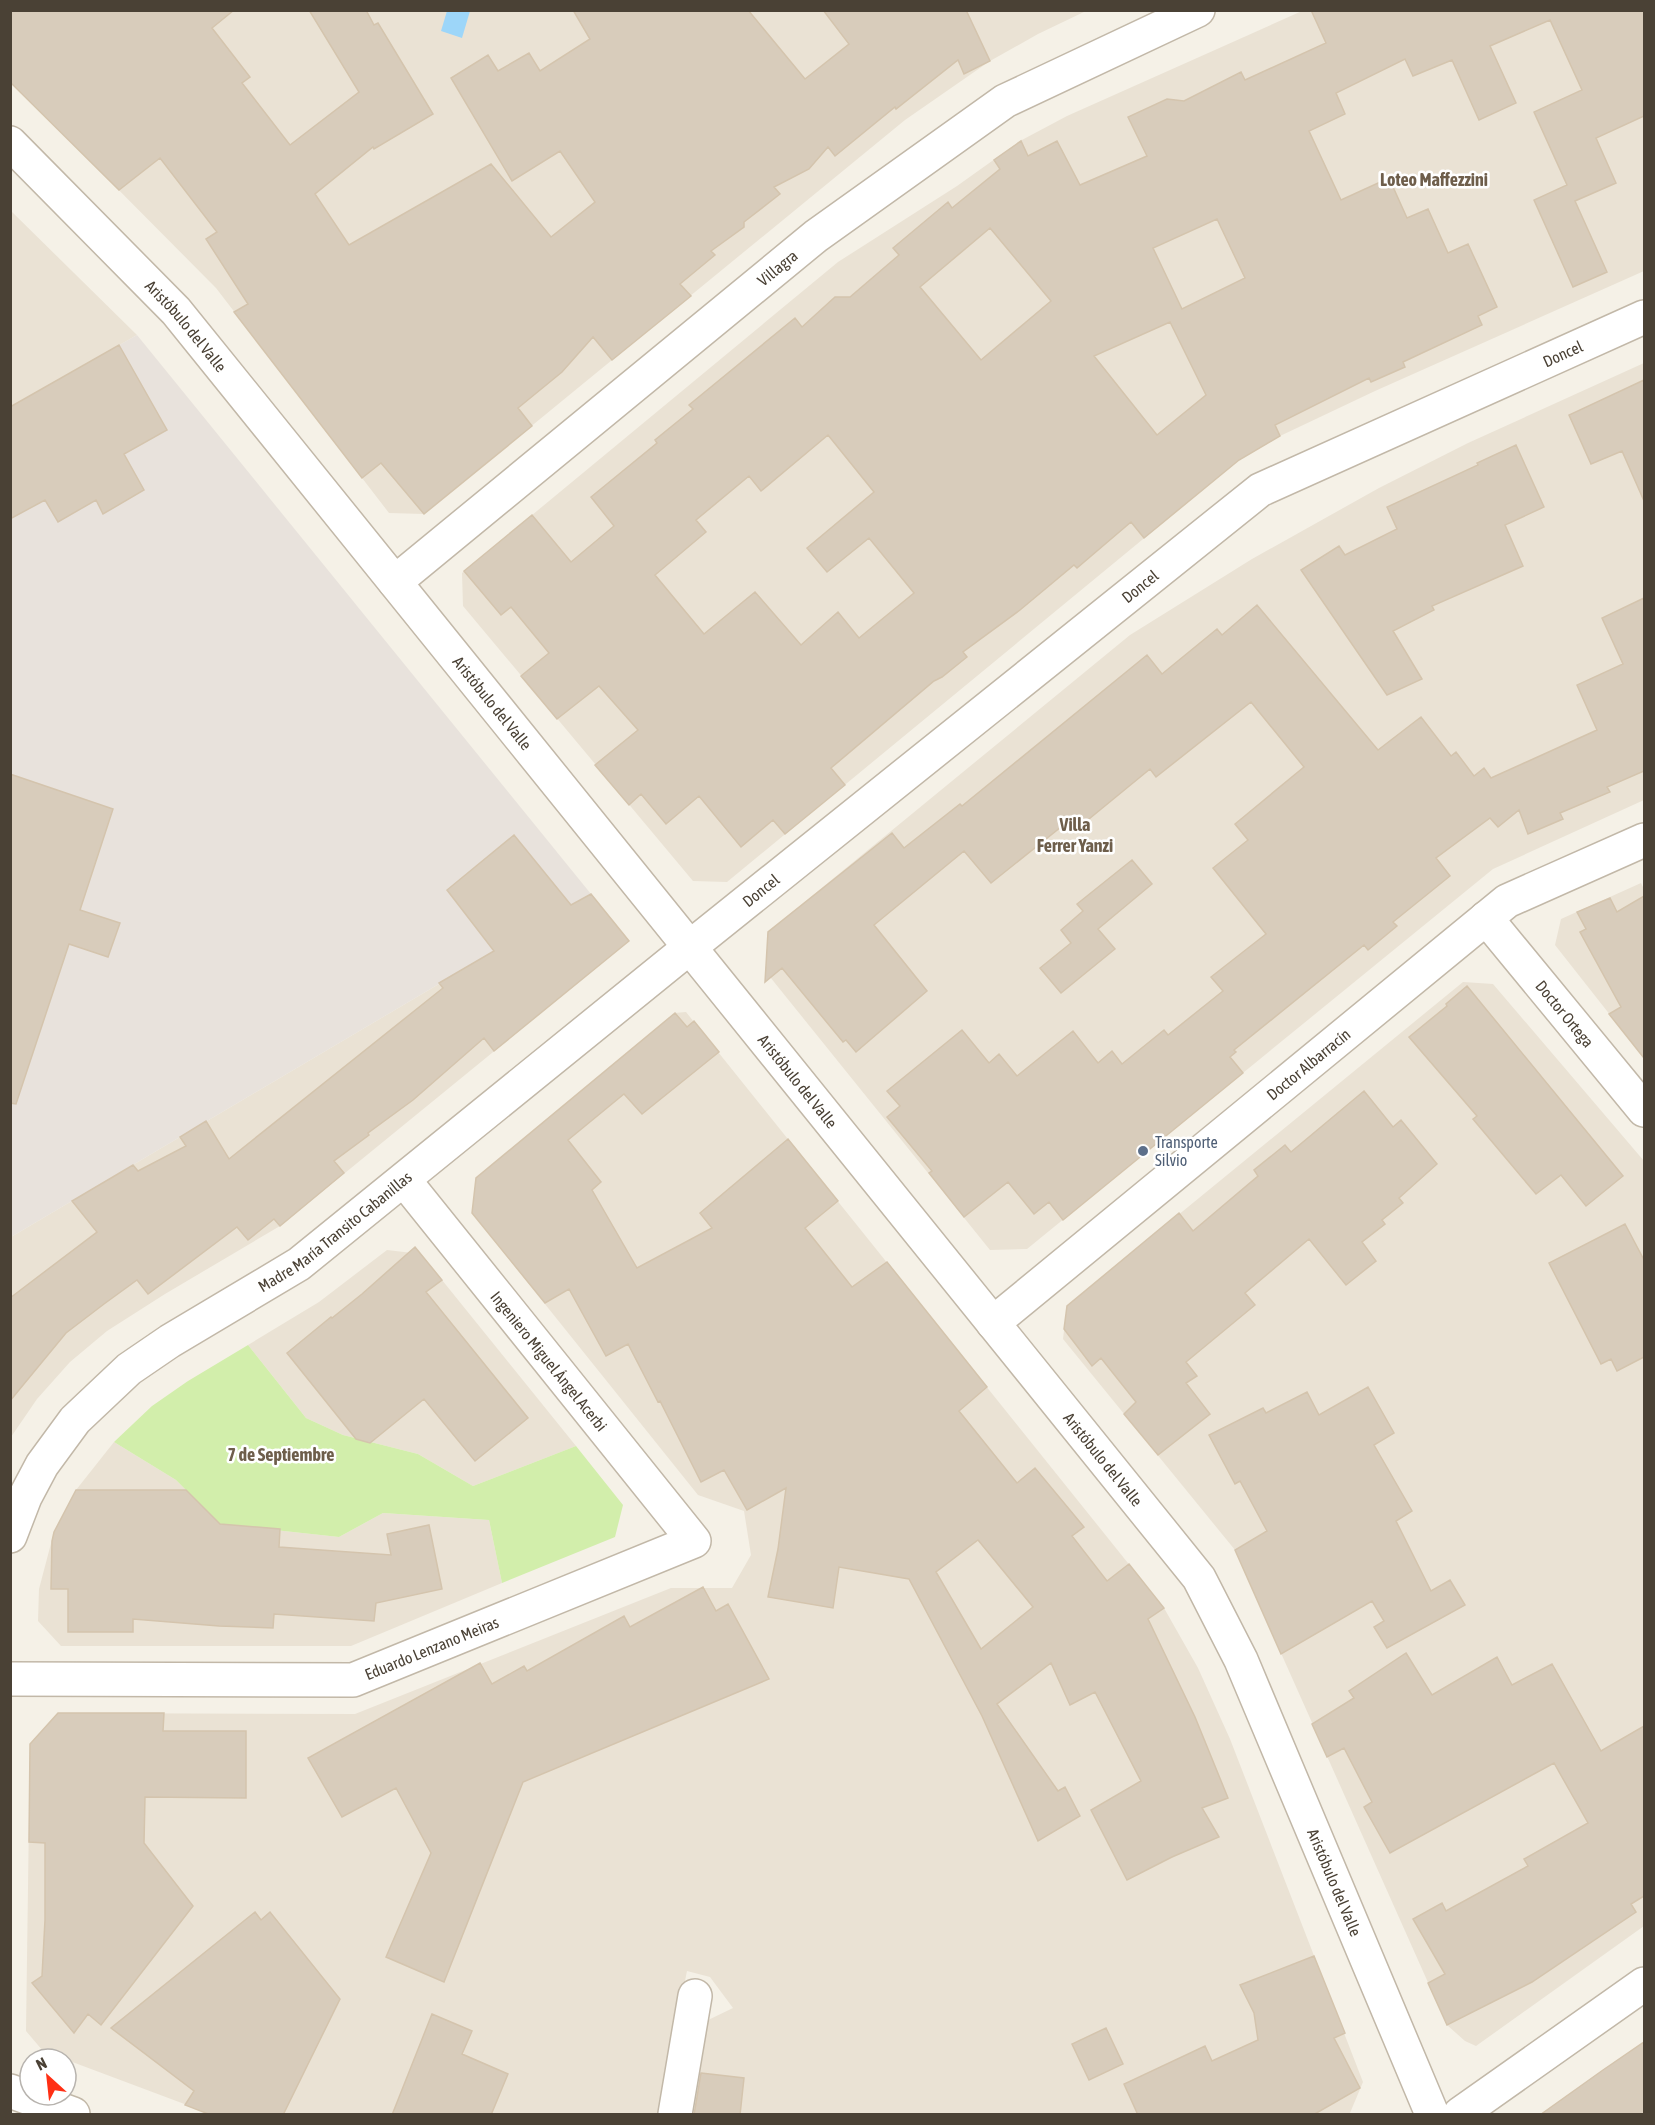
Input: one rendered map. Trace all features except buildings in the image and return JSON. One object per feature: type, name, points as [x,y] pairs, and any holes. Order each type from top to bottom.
[{"type":"street","name":"Villagra","points":[[395,582],[816,236],[1005,101],[1198,10]]},
{"type":"street","name":"Aristóbulo del Valle","points":[[10,143],[176,311],[1200,1578],[1241,1660],[1432,2115]]},
{"type":"street","name":"Doncel","points":[[690,947],[1260,490],[1644,317]]},
{"type":"street","name":"Doctor Albarracín","points":[[993,1323],[1507,901],[1644,840]]},
{"type":"street","name":"Doctor Ortega","points":[[1486,918],[1644,1110]]},
{"type":"street","name":"Madre María Transito Cabanillas","points":[[10,1536],[25,1497],[42,1465],[75,1420],[129,1368],[300,1264],[690,947]]},
{"type":"street","name":"Ingeniero Miguel Ángel Acerbi","points":[[404,1180],[694,1541]]},
{"type":"street","name":"Eduardo Lenzano Meiras","points":[[10,1679],[353,1680],[694,1541]]},
{"type":"street","points":[[1460,2115],[1644,1984]]},
{"type":"street","points":[[675,2115],[694,1996]]},
{"type":"street","points":[[10,2091],[73,2115]]},
{"type":"shaded area","points":[[10,11],[1086,11],[990,61],[905,120],[424,514],[389,513],[216,288],[84,155]]},
{"type":"shaded area","points":[[1302,11],[1644,11],[1644,271],[1375,391],[1280,436],[1239,460],[727,882],[693,881],[463,606],[462,573],[838,262],[957,186],[1020,141],[1067,116]]},
{"type":"shaded area","points":[[10,210],[137,335],[11,407],[10,407]]},
{"type":"shaded area","points":[[137,335],[591,894],[11,1237],[10,407]]},
{"type":"shaded area","points":[[1644,363],[1644,800],[1493,869],[1027,1249],[990,1250],[766,972],[768,932],[1130,635],[1252,559],[1379,488],[1468,443]]},
{"type":"shaded area","points":[[1641,883],[1644,889],[1644,1058],[1555,945],[1561,919]]},
{"type":"shaded area","points":[[591,894],[629,941],[280,1226],[107,1331],[70,1362],[37,1399],[11,1437],[11,1237]]},
{"type":"shaded area","points":[[1463,982],[1493,984],[1644,1161],[1644,1926],[1476,2046],[1465,2041],[1447,2025],[1235,1550],[1063,1339],[1067,1306]]},
{"type":"shaded area","points":[[686,1012],[1164,1608],[1198,1668],[1230,1739],[1363,2082],[1350,2113],[692,2114],[704,2022],[733,2008],[710,1977],[687,1971],[658,2114],[211,2114],[78,2064],[78,2047],[40,2047],[26,2031],[30,1744],[58,1713],[355,1714],[671,1588],[732,1588],[751,1555],[744,1511],[698,1495],[472,1213],[506,1154],[675,1013]]},
{"type":"shaded area","points":[[387,1250],[421,1254],[576,1446],[473,1486],[418,1454],[343,1435],[306,1418],[248,1345],[319,1302]]},
{"type":"shaded area","points":[[114,1442],[176,1480],[221,1524],[339,1537],[383,1513],[489,1520],[502,1583],[351,1646],[61,1646],[38,1621],[39,1589],[54,1532],[76,1490]]},
{"type":"green space","points":[[248,1345],[306,1418],[343,1435],[418,1454],[473,1486],[576,1446],[623,1505],[615,1537],[502,1583],[489,1520],[383,1513],[339,1537],[220,1524],[176,1480],[114,1442],[152,1406]]},
{"type":"water","points":[[447,11],[470,11],[462,38],[441,31]]},
{"type":"place","name":"Transporte Silvio","points":[[1143,1151]]},
{"type":"district","name":"Loteo Maffezzini","points":[[1434,179]]},
{"type":"district","name":"Villa Ferrer Yanzi","points":[[1075,834]]},
{"type":"district","name":"7 de Septiembre","points":[[281,1454]]}]
